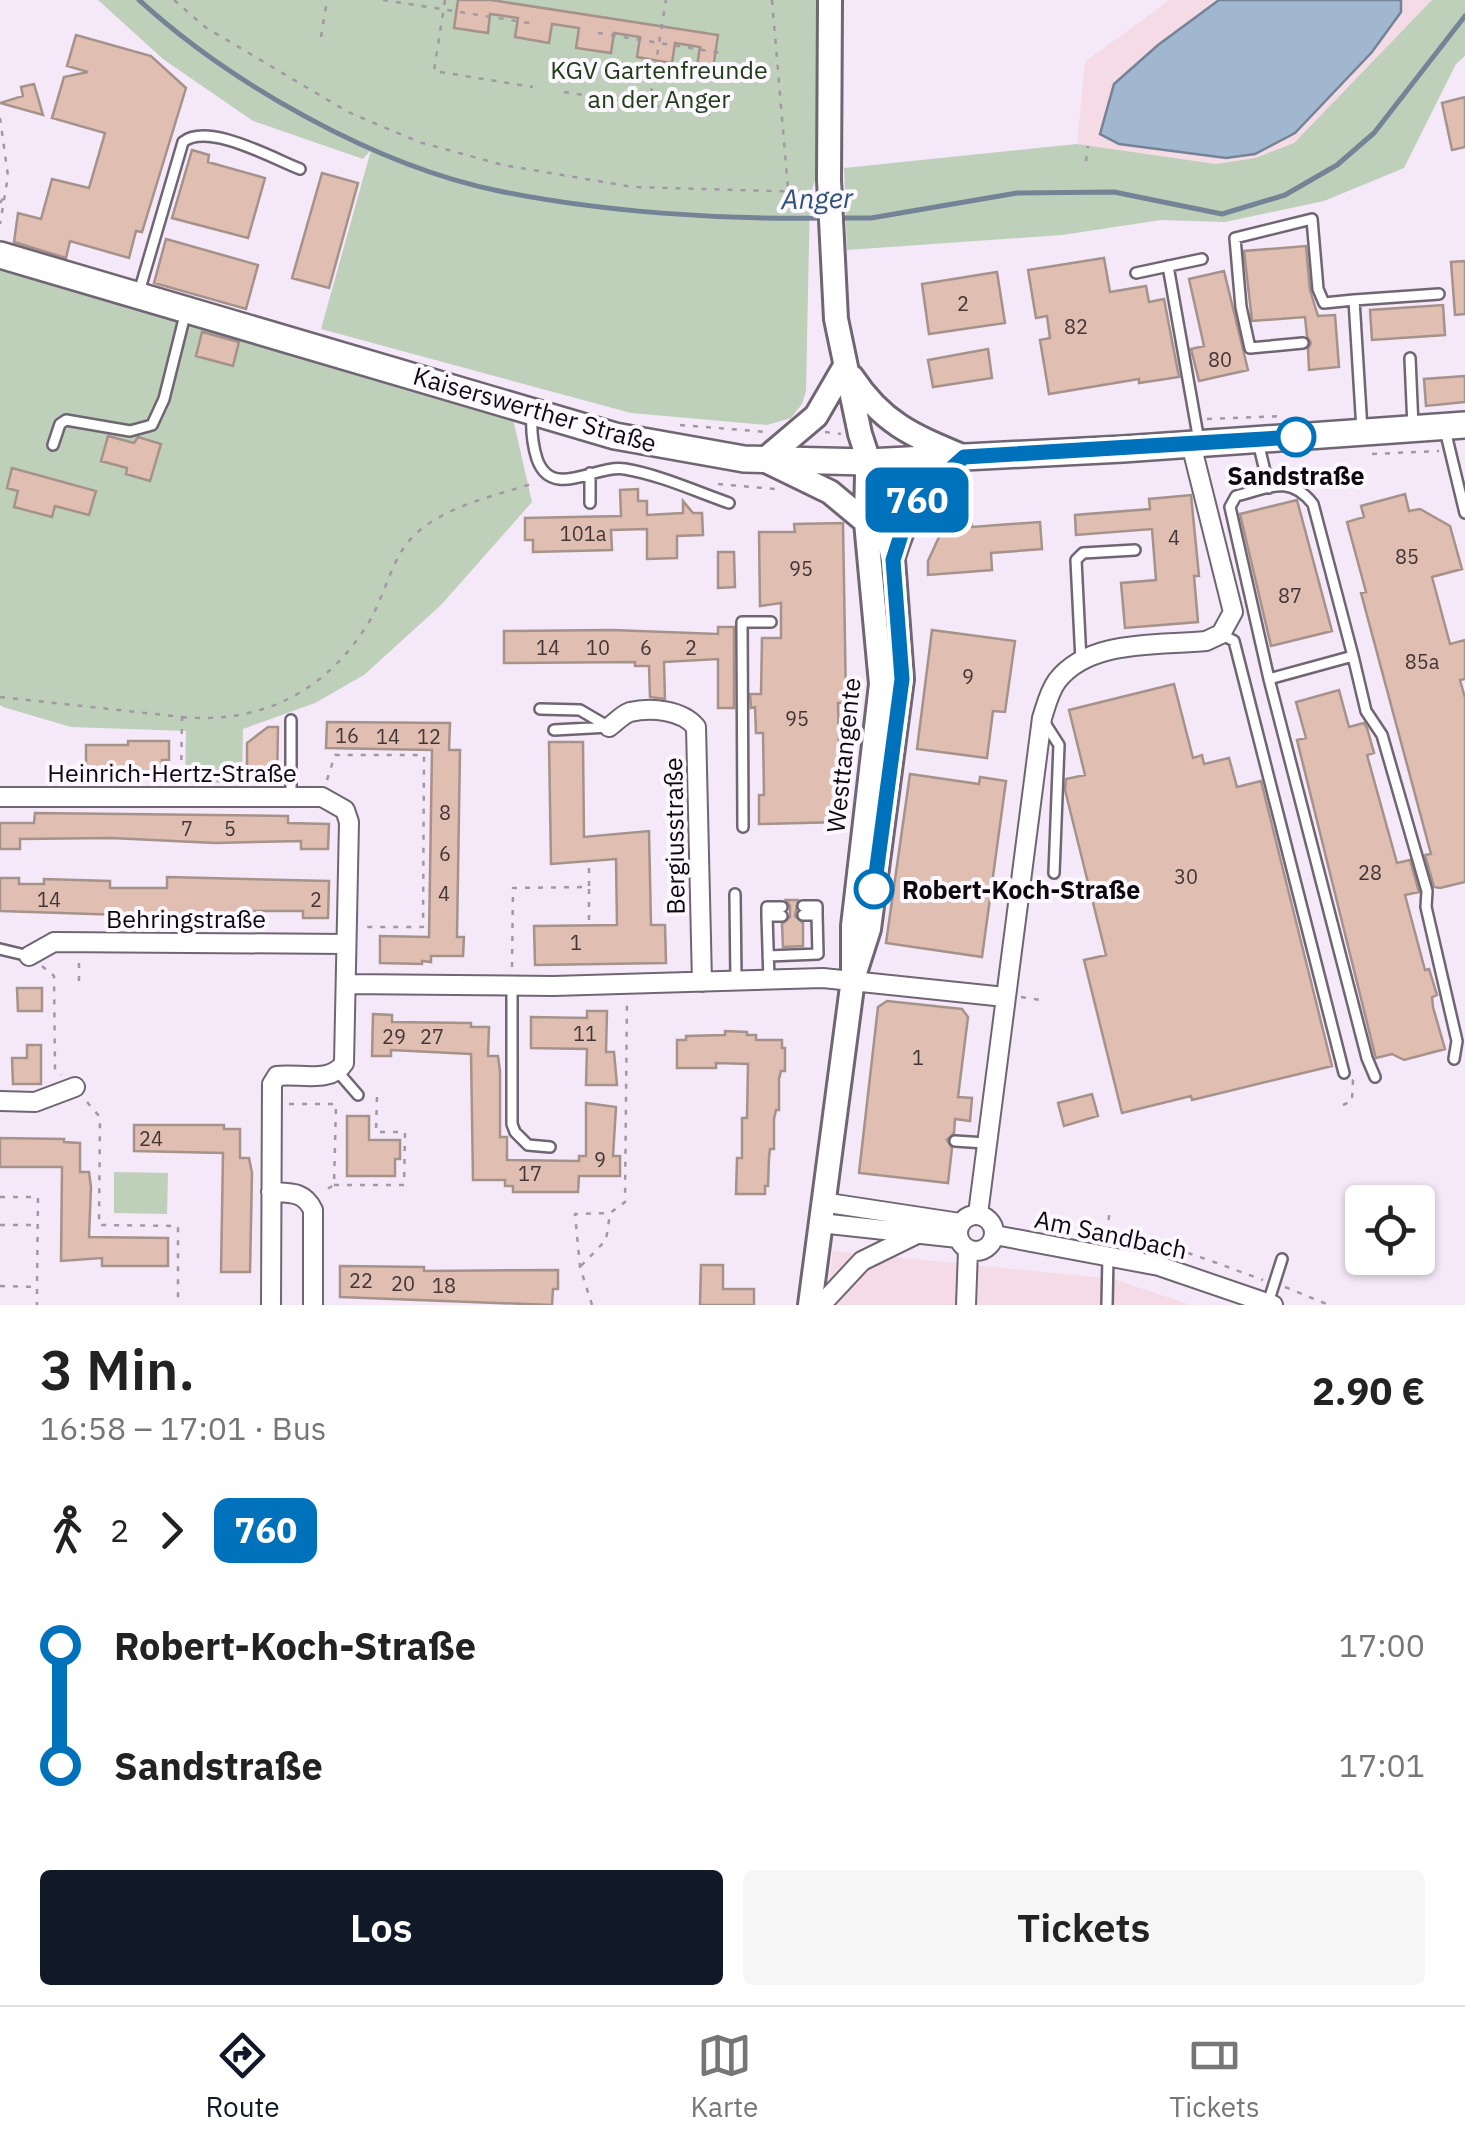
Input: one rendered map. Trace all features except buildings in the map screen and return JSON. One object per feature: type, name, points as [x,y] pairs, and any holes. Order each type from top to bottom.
[{"type":"main road","name":"Kaiserswerther Straße","points":[[0,255],[532,412],[671,448],[764,460],[868,462],[964,457],[1195,436],[1368,443],[1413,430],[1453,434]]},
{"type":"street","points":[[830,0],[829,194],[836,319],[868,462]]},
{"type":"street","points":[[845,366],[880,413],[914,436],[964,457],[918,498],[908,513],[893,560]]},
{"type":"street","points":[[845,366],[816,416],[764,460],[830,492],[866,522]]},
{"type":"street","points":[[978,1214],[1042,718],[1058,679],[1101,651],[1206,641],[1221,634],[1232,612],[1195,436]]},
{"type":"street","name":"Westtangente","points":[[810,1305],[853,980],[852,926],[881,684],[866,522],[868,462]]},
{"type":"street","name":"Westtangente","points":[[853,980],[869,929],[902,679],[893,560],[878,489],[868,462]]},
{"type":"street","name":"Bergiusstraße","points":[[608,727],[628,712],[669,712],[681,714],[696,727],[702,982]]},
{"type":"street","name":"Heinrich-Hertz-Straße","points":[[0,796],[322,797],[345,810],[349,822],[344,1064],[338,1072]]},
{"type":"street","name":"Behringstraße","points":[[29,956],[54,942],[278,950],[346,935]]},
{"type":"street","points":[[346,984],[512,986],[853,980],[1005,998]]},
{"type":"street","points":[[271,1305],[272,1084],[277,1076],[338,1072]]},
{"type":"street","points":[[0,1101],[35,1102],[74,1087]]},
{"type":"street","points":[[271,1192],[300,1194],[313,1210],[313,1305]]},
{"type":"street","points":[[821,1212],[918,1233],[962,1237]]},
{"type":"street","points":[[821,1212],[962,1237],[988,1248],[995,1235],[992,1221],[978,1214],[965,1218],[962,1237],[966,1305]]},
{"type":"street","points":[[821,1305],[862,1260],[918,1233]]},
{"type":"street","name":"Am Sandbach","points":[[995,1235],[1159,1266],[1270,1304]]},
{"type":"lane","points":[[138,295],[177,153],[191,136],[222,138],[300,169]]},
{"type":"lane","points":[[1302,343],[1250,348],[1241,307],[1235,238],[1312,219],[1318,289],[1324,302],[1438,294]]},
{"type":"lane","points":[[1136,273],[1202,259]]},
{"type":"lane","points":[[1168,266],[1195,436]]},
{"type":"lane","points":[[1354,300],[1368,443]]},
{"type":"lane","points":[[53,444],[60,424],[66,420],[130,431],[152,425],[164,399],[186,309]]},
{"type":"lane","points":[[1410,358],[1413,430]]},
{"type":"lane","points":[[532,412],[534,449],[542,470],[550,477],[568,480],[600,470],[624,469],[729,502]]},
{"type":"lane","points":[[1453,434],[1465,513]]},
{"type":"lane","points":[[1257,440],[1269,488]]},
{"type":"lane","points":[[590,474],[590,504]]},
{"type":"lane","points":[[1370,1076],[1269,678],[1230,506],[1236,496],[1284,484],[1300,488],[1313,504],[1366,711],[1382,735],[1427,890],[1426,907],[1457,1042],[1454,1058]]},
{"type":"lane","points":[[1081,661],[1076,560],[1082,554],[1135,550]]},
{"type":"lane","points":[[743,827],[742,622],[771,622]]},
{"type":"lane","points":[[1221,634],[1234,641],[1344,1073]]},
{"type":"lane","points":[[1269,678],[1352,656]]},
{"type":"lane","points":[[540,709],[580,710],[608,727]]},
{"type":"lane","points":[[1042,718],[1059,745],[1054,873]]},
{"type":"lane","points":[[290,797],[291,720]]},
{"type":"lane","points":[[554,730],[608,727]]},
{"type":"lane","points":[[736,894],[736,981]]},
{"type":"lane","points":[[767,920],[782,916],[767,907],[767,920],[769,980]]},
{"type":"lane","points":[[768,956],[818,954],[817,919],[803,915]]},
{"type":"lane","points":[[0,949],[29,956]]},
{"type":"lane","points":[[512,986],[512,1124],[528,1145],[550,1146]]},
{"type":"lane","points":[[338,1072],[358,1095]]},
{"type":"lane","points":[[955,1140],[985,1144]]},
{"type":"lane","points":[[1107,1305],[1108,1256]]},
{"type":"lane","points":[[1270,1304],[1282,1259]]},
{"type":"path","points":[[174,0],[206,27],[348,112],[419,142],[502,165],[633,187],[829,194]]},
{"type":"path","points":[[321,38],[326,0]]},
{"type":"path","points":[[383,0],[536,24]]},
{"type":"path","points":[[445,0],[434,72],[533,87]]},
{"type":"path","points":[[649,106],[666,0]]},
{"type":"path","points":[[771,0],[788,191]]},
{"type":"path","points":[[598,33],[721,54]]},
{"type":"path","points":[[564,92],[711,115]]},
{"type":"path","points":[[0,118],[8,156],[0,224]]},
{"type":"path","points":[[1086,161],[1088,146]]},
{"type":"path","points":[[0,203],[6,194]]},
{"type":"path","points":[[1195,436],[1296,415]]},
{"type":"path","points":[[1368,443],[1453,434]]},
{"type":"path","points":[[0,697],[182,717],[254,714],[298,694],[326,674],[353,645],[370,620],[405,546],[423,528],[446,514],[550,477]]},
{"type":"path","points":[[714,484],[788,490]]},
{"type":"path","points":[[181,796],[182,717]]},
{"type":"path","points":[[322,797],[335,755],[424,755],[422,928],[346,935]]},
{"type":"path","points":[[589,864],[589,922]]},
{"type":"path","points":[[512,986],[513,888],[589,887]]},
{"type":"path","points":[[79,942],[79,981]]},
{"type":"path","points":[[29,956],[54,976],[55,1070],[100,1117],[99,1225],[178,1226],[178,1305]]},
{"type":"path","points":[[592,1305],[580,1267],[575,1214],[610,1214],[625,1202],[627,985]]},
{"type":"path","points":[[1342,1105],[1352,1101],[1353,1080],[1370,1076]]},
{"type":"path","points":[[308,1200],[334,1184],[404,1185],[405,1132],[376,1132],[376,1095]]},
{"type":"path","points":[[272,1104],[336,1104],[334,1184]]},
{"type":"path","points":[[0,1197],[38,1197],[36,1305]]},
{"type":"path","points":[[1106,1234],[1110,1208]]},
{"type":"path","points":[[580,1267],[606,1240],[610,1214]]},
{"type":"path","points":[[0,1225],[37,1225]]},
{"type":"path","points":[[0,1286],[37,1286]]},
{"type":"shaded area","points":[[1169,0],[1432,0],[1294,143],[1255,158],[1216,164],[1077,144],[1085,62]]},
{"type":"shaded area","points":[[833,1251],[1113,1279],[1191,1305],[826,1305]]},
{"type":"green space","name":"KGV Gartenfreunde an der Anger","points":[[98,0],[816,0],[816,177],[810,196],[806,391],[802,404],[791,418],[767,425],[631,413],[321,329],[371,150],[363,159],[253,121],[163,59]]},
{"type":"green space","points":[[1432,0],[1465,0],[1465,56],[1456,64],[1404,168],[1324,201],[1225,222],[1161,220],[1062,235],[847,250],[844,168],[1077,144],[1216,164],[1255,158],[1294,143]]},
{"type":"green space","points":[[0,271],[511,410],[532,502],[441,605],[364,675],[315,703],[243,729],[242,783],[185,783],[186,731],[71,727],[3,707]]},
{"type":"green space","points":[[114,1172],[168,1173],[167,1214],[114,1213]]},
{"type":"water","points":[[1219,0],[1401,0],[1401,12],[1372,52],[1295,133],[1255,154],[1226,158],[1119,144],[1100,134],[1114,84]]},
{"type":"waterway","name":"Anger","points":[[139,0],[217,62],[307,118],[355,142],[452,179],[538,198],[620,209],[746,218],[826,218]]},
{"type":"waterway","name":"Anger","points":[[837,218],[871,218],[1017,193],[1114,192],[1222,214],[1285,195],[1337,165],[1374,133],[1465,16]]},
{"type":"bus line","name":"760","points":[[874,889],[902,679],[893,560],[908,513],[918,498],[964,457],[1296,437]]},
{"type":"place","name":"Sandstraße","points":[[1296,437]]},
{"type":"place","name":"Robert-Koch-Straße","points":[[874,889]]}]
